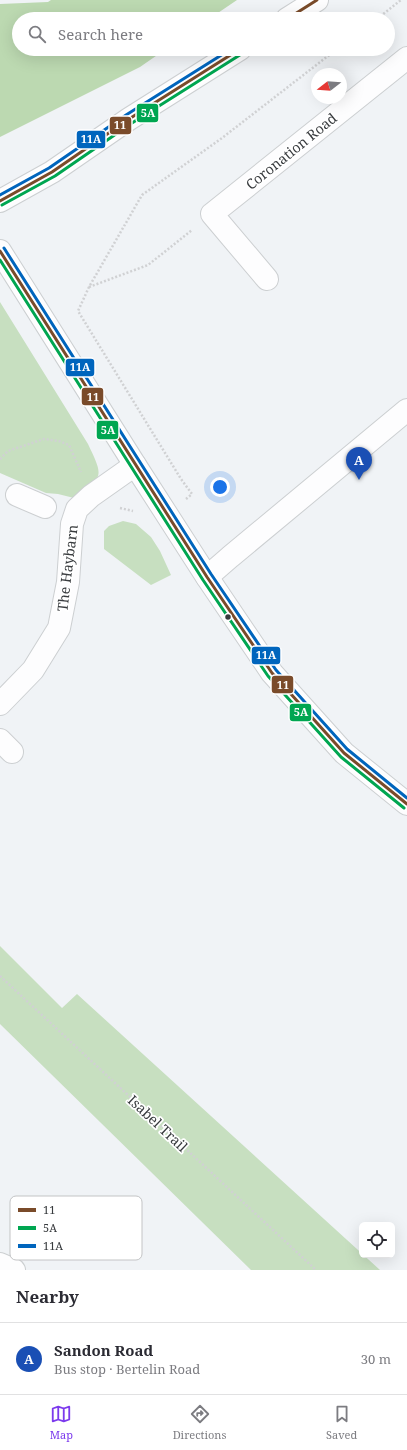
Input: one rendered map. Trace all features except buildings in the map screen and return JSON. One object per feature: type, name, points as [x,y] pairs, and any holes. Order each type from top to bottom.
[{"type":"main road","points":[[298,12],[317,0]]},
{"type":"main road","points":[[0,201],[52,172],[129,119],[229,56]]},
{"type":"main road","name":"Coronation Road","points":[[212,214],[407,58]]},
{"type":"main road","points":[[212,214],[267,279]]},
{"type":"main road","points":[[0,251],[134,465],[272,673],[344,753],[407,804]]},
{"type":"main road","points":[[207,577],[407,410]]},
{"type":"main road","name":"The Haybarn","points":[[0,704],[33,670],[59,628],[68,582],[72,524],[77,509],[91,496],[134,465]]},
{"type":"main road","points":[[18,495],[45,507]]},
{"type":"main road","points":[[0,1264],[14,1270]]},
{"type":"path","points":[[386,12],[401,0]]},
{"type":"path","points":[[181,479],[78,311],[142,195],[222,138],[329,56]]},
{"type":"path","points":[[90,287],[148,265],[212,214]]},
{"type":"path","points":[[0,459],[8,451],[44,439],[59,441],[69,445],[91,496]]},
{"type":"path","points":[[115,509],[121,508],[134,512]]},
{"type":"path","name":"Isabel Trail","points":[[0,976],[316,1270]]},
{"type":"green space","points":[[51,0],[237,0],[219,12],[12,12],[12,56],[156,56],[140,67],[0,137],[0,4],[48,2]]},
{"type":"green space","points":[[0,302],[88,444],[96,463],[98,475],[96,480],[74,498],[46,493],[0,473]]},
{"type":"green space","points":[[123,521],[136,524],[151,537],[160,551],[171,575],[151,585],[104,549],[104,531],[109,526]]},
{"type":"green space","points":[[0,946],[62,1008],[77,994],[359,1251],[359,1258],[367,1258],[380,1270],[251,1270],[0,1024]]},
{"type":"transit line","name":"11","points":[[298,12],[317,0]]},
{"type":"transit line","name":"11A","points":[[0,195],[49,168],[126,115],[220,56]]},
{"type":"transit line","name":"11","points":[[0,201],[52,172],[129,119],[229,56]]},
{"type":"transit line","name":"5A","points":[[2,205],[55,176],[132,123],[238,56]]},
{"type":"transit line","name":"11A","points":[[4,248],[211,574],[276,670],[347,749],[407,798]]},
{"type":"transit line","name":"11","points":[[0,251],[207,577],[272,673],[344,753],[407,804]]},
{"type":"transit line","name":"5A","points":[[0,260],[203,580],[268,676],[341,757],[404,808]]},
{"type":"place","name":"Sandon Road","points":[[359,480]]}]
